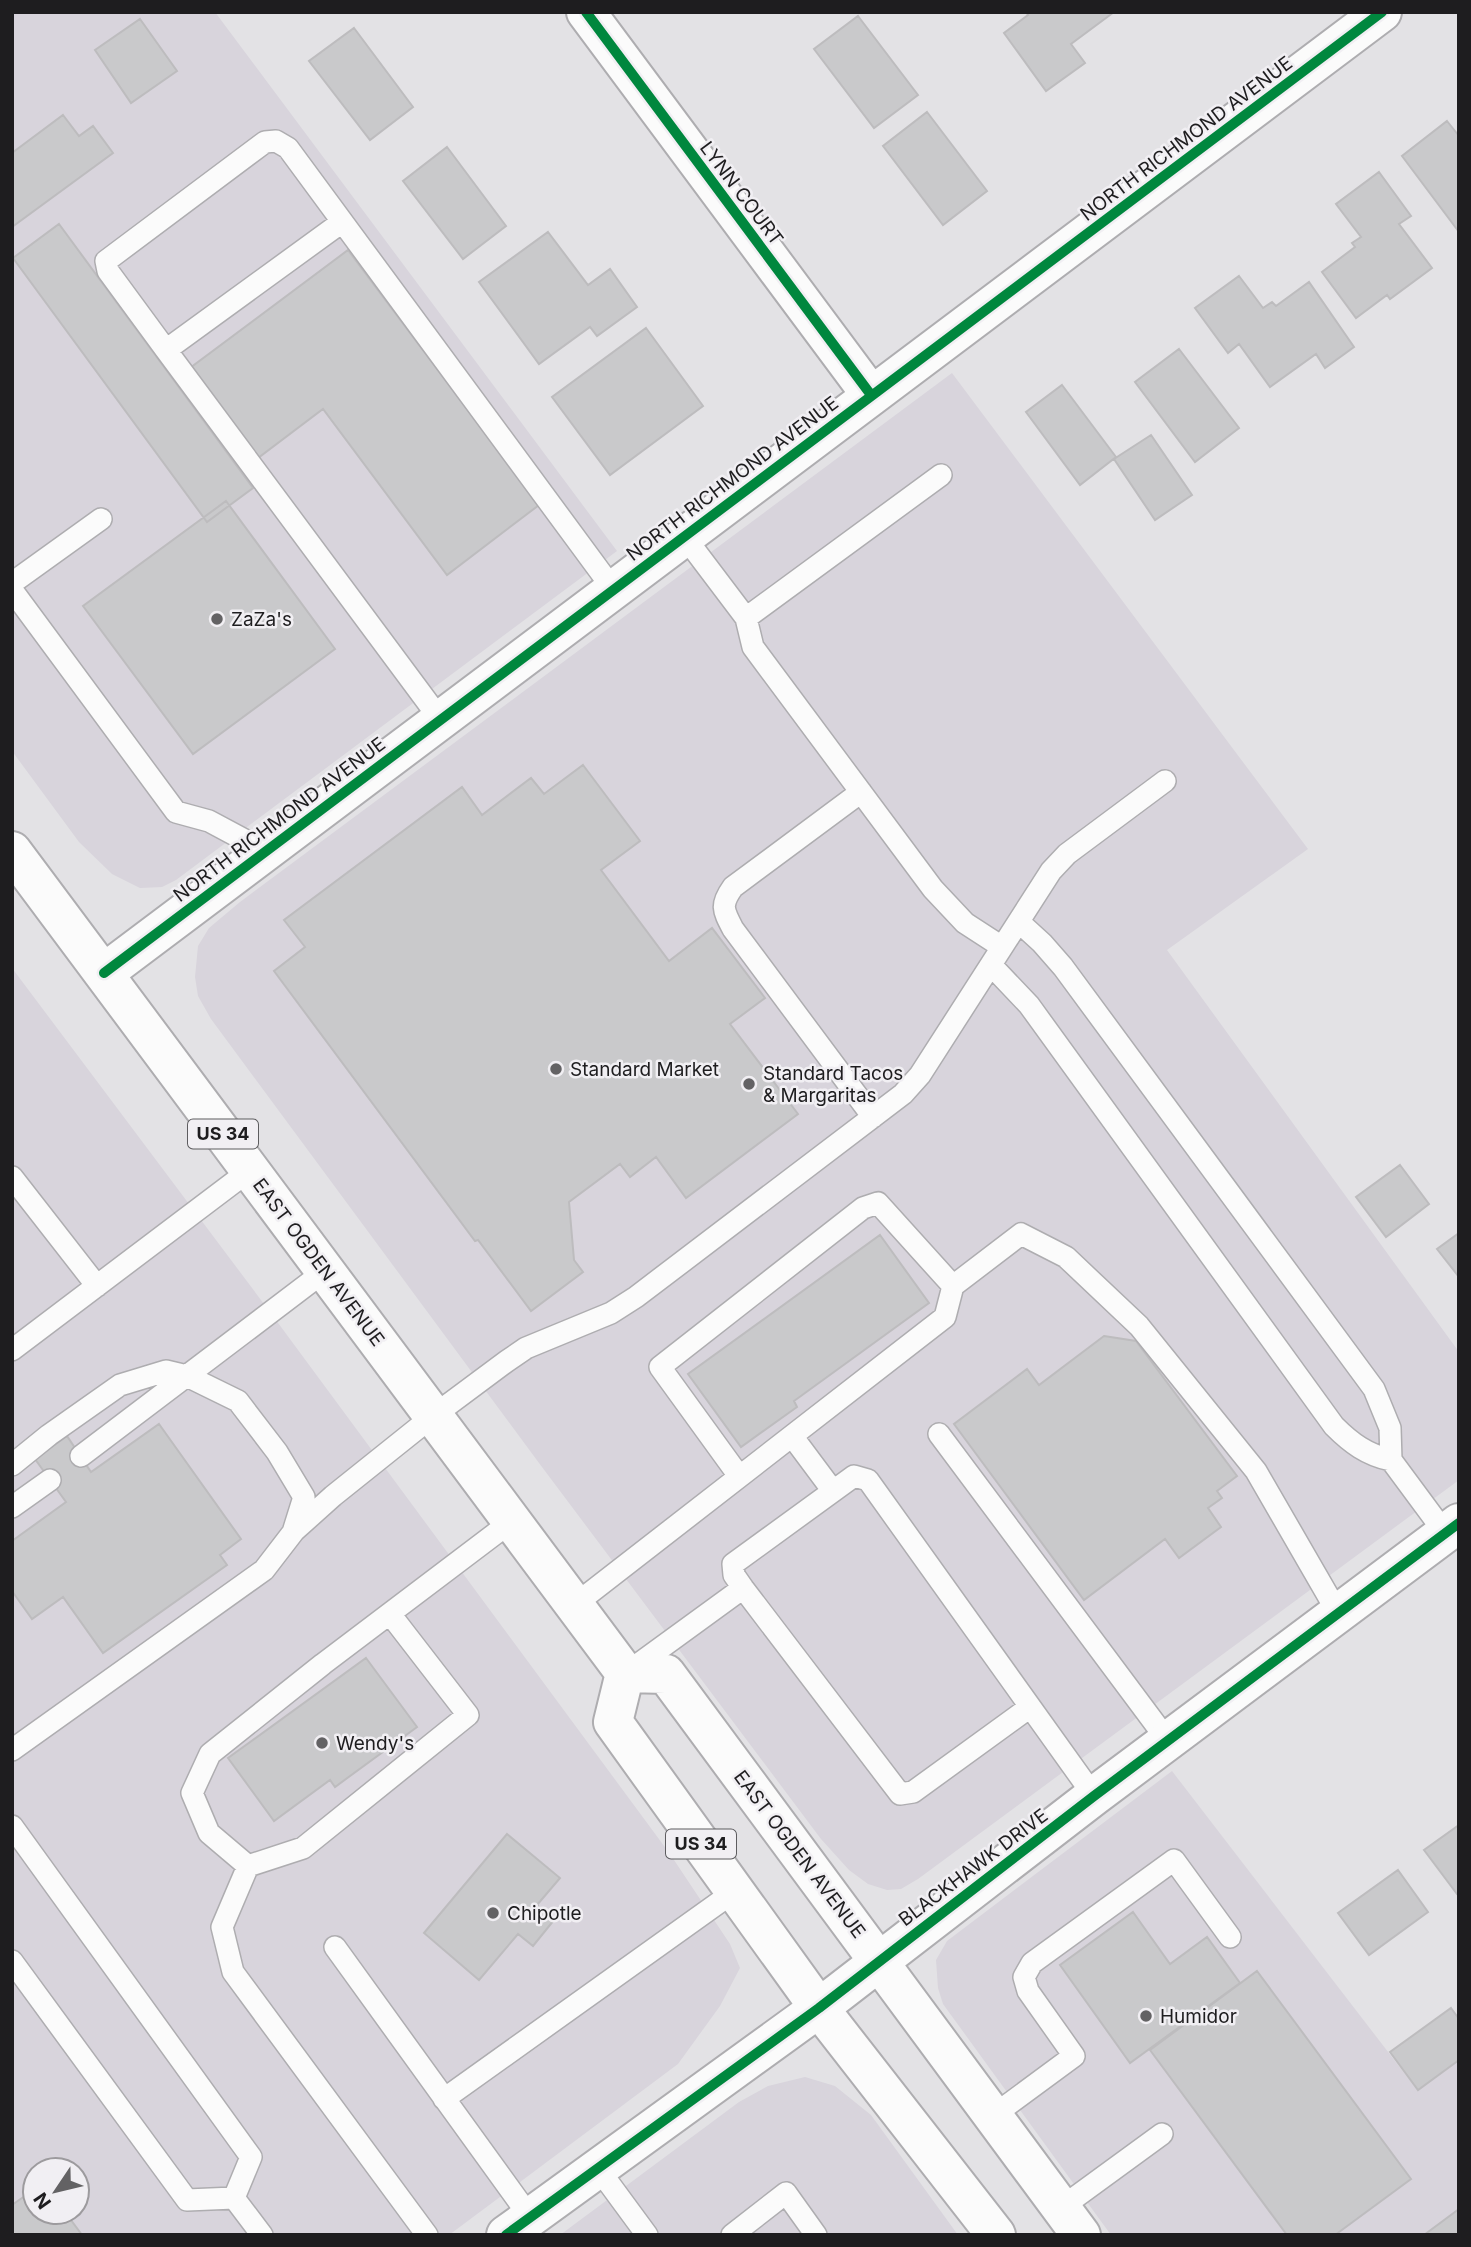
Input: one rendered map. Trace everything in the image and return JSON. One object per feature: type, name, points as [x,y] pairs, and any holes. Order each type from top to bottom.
[{"type":"street","name":"LYNN COURT","points":[[586,12],[871,395]]},
{"type":"street","name":"NORTH RICHMOND AVENUE","points":[[104,973],[1382,12]]},
{"type":"street","name":"EAST OGDEN AVENUE","points":[[12,851],[573,1606],[625,1673],[666,1674],[1072,2221]]},
{"type":"street","name":"BLACKHAWK DRIVE","points":[[518,2226],[819,2008],[1094,1796],[1452,1528]]},
{"type":"street","name":"US 34","points":[[625,1673],[613,1722],[819,2008],[996,2235]]},
{"type":"lane","points":[[440,719],[108,271],[106,261],[212,181],[265,142],[276,141],[288,148],[613,589]]},
{"type":"lane","points":[[166,350],[342,222]]},
{"type":"lane","points":[[746,618],[941,475]]},
{"type":"lane","points":[[12,583],[101,519]]},
{"type":"lane","points":[[684,536],[746,618],[753,648],[933,889],[996,956],[1334,1426],[1351,1442],[1374,1456],[1391,1460],[1452,1528]]},
{"type":"lane","points":[[12,590],[176,812],[209,821],[265,851]]},
{"type":"lane","points":[[12,1751],[264,1570],[294,1531],[349,1482],[433,1416],[526,1348],[580,1328],[636,1297],[903,1094],[920,1075],[1051,871],[1067,854],[1165,781]]},
{"type":"lane","points":[[861,792],[733,887],[724,899],[724,912],[733,929],[873,1117]]},
{"type":"lane","points":[[1019,922],[1063,967],[1374,1390],[1390,1428],[1391,1460]]},
{"type":"lane","points":[[12,1350],[250,1170]]},
{"type":"lane","points":[[12,1177],[97,1286]]},
{"type":"lane","points":[[739,1476],[660,1367],[863,1208],[878,1203],[953,1286]]},
{"type":"lane","points":[[573,1606],[946,1317],[953,1286],[1021,1234],[1066,1257],[1139,1326],[1256,1471],[1338,1614]]},
{"type":"lane","points":[[81,1456],[325,1271]]},
{"type":"lane","points":[[12,1465],[120,1385],[166,1371],[187,1376],[238,1401],[277,1452],[304,1497],[294,1531]]},
{"type":"lane","points":[[939,1434],[1168,1741]]},
{"type":"lane","points":[[792,1436],[833,1491]]},
{"type":"lane","points":[[1030,1707],[913,1792],[900,1794],[743,1588],[734,1575],[733,1564],[853,1476],[868,1480],[1094,1796]]},
{"type":"lane","points":[[12,1507],[50,1480]]},
{"type":"lane","points":[[248,1866],[209,1833],[192,1793],[210,1755],[512,1521]]},
{"type":"lane","points":[[625,1673],[743,1588]]},
{"type":"lane","points":[[390,1614],[468,1715],[303,1848],[248,1866],[222,1927],[233,1972],[427,2235]]},
{"type":"lane","points":[[12,1826],[251,2157],[234,2198]]},
{"type":"lane","points":[[994,2115],[1074,2056],[1028,1991],[1024,1977],[1032,1963],[1174,1860],[1230,1937]]},
{"type":"lane","points":[[444,2099],[735,1891]]},
{"type":"lane","points":[[335,1947],[444,2099],[518,2226]]},
{"type":"lane","points":[[12,1961],[187,2200],[234,2198]]},
{"type":"lane","points":[[1072,2221],[1162,2134]]},
{"type":"lane","points":[[597,2167],[648,2235]]},
{"type":"lane","points":[[732,2235],[786,2193],[816,2235]]},
{"type":"lane","points":[[234,2198],[261,2235]]},
{"type":"shaded area","points":[[12,12],[215,12],[617,551],[176,880],[162,887],[140,888],[112,874],[79,842],[12,751]]},
{"type":"shaded area","points":[[952,373],[1308,849],[1167,950],[1459,1352],[1459,1480],[918,1879],[901,1889],[887,1890],[868,1884],[849,1870],[821,1839],[211,1019],[198,996],[195,977],[198,946],[209,928],[240,902]]},
{"type":"shaded area","points":[[12,968],[670,1854],[730,1944],[740,1968],[720,2006],[678,2064],[449,2235],[12,2235]]},
{"type":"shaded area","points":[[1172,1771],[1415,2087],[1459,2058],[1459,2235],[1111,2235],[943,2004],[938,1988],[936,1960],[947,1941]]},
{"type":"shaded area","points":[[805,2077],[835,2086],[871,2115],[958,2235],[560,2235],[739,2102],[768,2086]]},
{"type":"building","points":[[1026,12],[1114,12],[1071,44],[1085,63],[1046,91],[1004,33],[1028,15]]},
{"type":"building","points":[[858,16],[918,95],[874,128],[814,49]]},
{"type":"building","points":[[140,19],[177,71],[131,103],[95,50]]},
{"type":"building","points":[[354,28],[413,107],[370,140],[309,61]]},
{"type":"building","points":[[927,112],[987,191],[943,225],[883,146]]},
{"type":"building","points":[[63,115],[79,136],[93,126],[113,153],[12,227],[12,153]]},
{"type":"building","points":[[1447,121],[1459,136],[1459,232],[1402,156]]},
{"type":"building","points":[[447,147],[506,226],[463,259],[403,181]]},
{"type":"building","points":[[1379,172],[1411,216],[1399,224],[1432,268],[1390,299],[1387,295],[1356,318],[1322,272],[1355,247],[1352,243],[1361,237],[1336,204]]},
{"type":"building","points":[[59,224],[253,488],[207,522],[13,258]]},
{"type":"building","points":[[548,232],[588,285],[610,269],[637,307],[597,336],[590,327],[539,364],[479,282]]},
{"type":"building","points":[[348,250],[539,505],[447,575],[323,409],[258,458],[190,368]]},
{"type":"building","points":[[1239,276],[1263,308],[1272,302],[1276,306],[1309,282],[1354,347],[1325,368],[1316,354],[1270,387],[1239,344],[1228,353],[1195,308]]},
{"type":"building","points":[[646,328],[703,406],[610,475],[552,397]]},
{"type":"building","points":[[1179,349],[1239,428],[1195,462],[1135,382]]},
{"type":"building","points":[[1062,385],[1116,457],[1080,485],[1026,412]]},
{"type":"building","points":[[1151,435],[1192,495],[1155,520],[1114,459]]},
{"type":"building","points":[[226,501],[335,649],[193,754],[83,606]]},
{"type":"building","name":"Standard Market","points":[[583,765],[640,841],[601,870],[669,961],[712,928],[765,998],[730,1024],[798,1114],[686,1198],[656,1157],[630,1177],[620,1164],[569,1202],[574,1260],[583,1272],[531,1311],[478,1240],[475,1241],[274,971],[305,947],[284,920],[462,787],[482,815],[531,778],[544,794]]},
{"type":"building","points":[[1400,1165],[1429,1204],[1386,1237],[1356,1197]]},
{"type":"building","points":[[1459,1233],[1459,1277],[1437,1249]]},
{"type":"building","points":[[880,1235],[929,1303],[794,1401],[797,1407],[741,1447],[688,1374]]},
{"type":"building","points":[[1104,1336],[1136,1341],[1237,1476],[1217,1491],[1222,1498],[1208,1508],[1221,1527],[1179,1558],[1165,1539],[1084,1600],[954,1424],[1027,1369],[1039,1385]]},
{"type":"building","points":[[159,1424],[241,1539],[220,1555],[227,1565],[103,1653],[63,1597],[32,1619],[12,1591],[12,1541],[66,1502],[35,1459],[67,1436],[91,1472]]},
{"type":"building","name":"Wendy's","points":[[366,1658],[417,1727],[335,1787],[330,1780],[274,1821],[228,1758]]},
{"type":"building","points":[[1459,1825],[1459,1893],[1457,1894],[1424,1850]]},
{"type":"building","name":"Chipotle","points":[[507,1834],[560,1878],[537,1905],[554,1920],[533,1946],[518,1934],[479,1980],[424,1933]]},
{"type":"building","points":[[1398,1870],[1428,1912],[1369,1955],[1338,1913]]},
{"type":"building","name":"Humidor","points":[[1133,1912],[1170,1964],[1207,1937],[1240,1983],[1130,2063],[1060,1965]]},
{"type":"building","points":[[1257,1971],[1411,2179],[1335,2235],[1287,2235],[1150,2050]]},
{"type":"building","points":[[1451,2008],[1459,2019],[1459,2060],[1418,2090],[1390,2052]]},
{"type":"building","points":[[21,2199],[21,2226],[75,2226],[82,2235],[12,2235],[12,2205]]},
{"type":"building","points":[[1459,2209],[1459,2235],[1424,2235]]},
{"type":"cycle path","points":[[586,12],[871,395]]},
{"type":"cycle path","points":[[104,973],[1382,12]]},
{"type":"cycle path","points":[[506,2235],[819,2008],[1094,1796],[1459,1523]]},
{"type":"place","name":"ZaZa's","points":[[217,619]]},
{"type":"place","name":"Standard Market","points":[[556,1069]]},
{"type":"place","name":"Standard Tacos & Margaritas","points":[[749,1084]]},
{"type":"place","name":"Wendy's","points":[[322,1743]]},
{"type":"place","name":"Chipotle","points":[[493,1913]]},
{"type":"place","name":"Humidor","points":[[1146,2016]]}]
